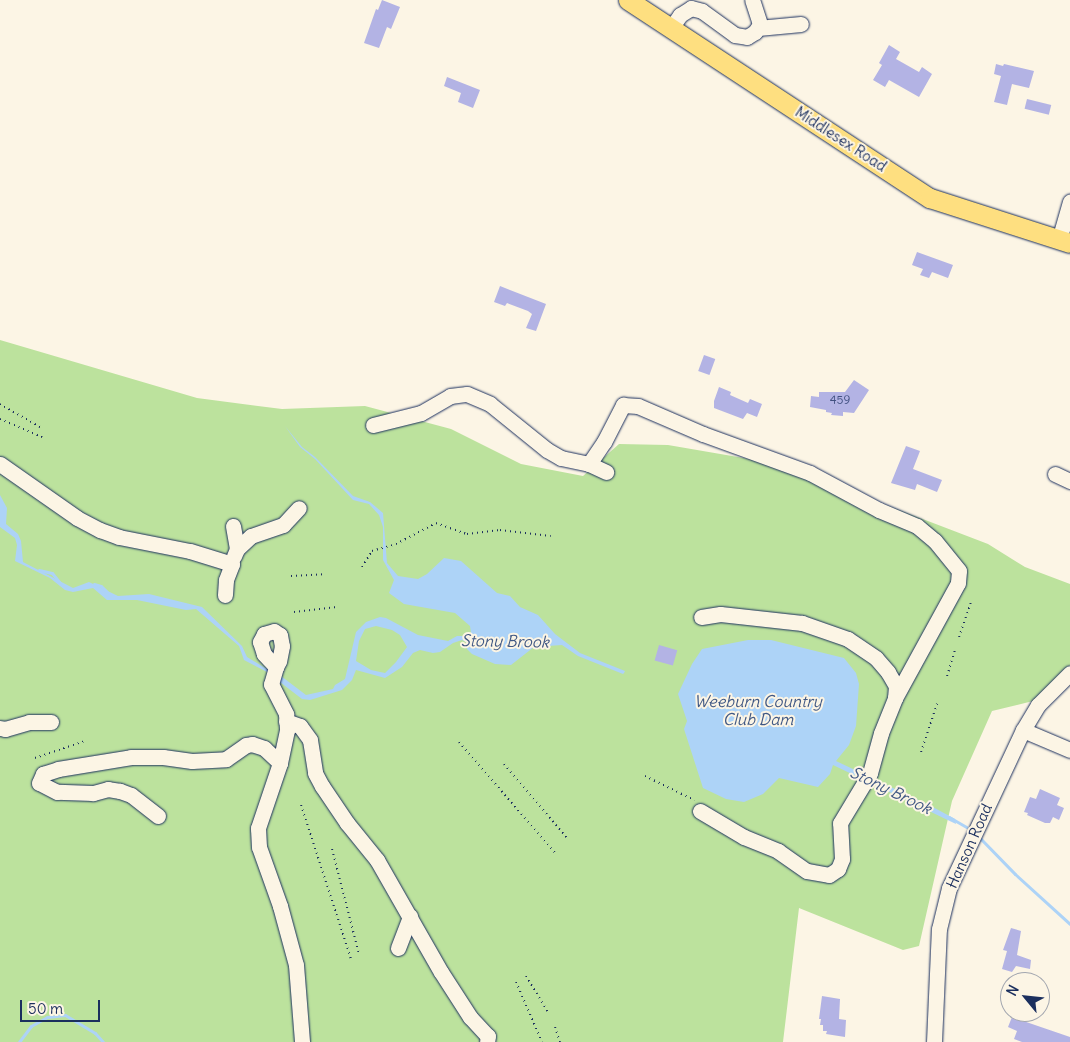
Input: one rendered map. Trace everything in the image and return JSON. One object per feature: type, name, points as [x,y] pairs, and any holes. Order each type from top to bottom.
[{"type":"main road","name":"Middlesex Road","points":[[628,0],[930,198],[1064,242]]},
{"type":"street","points":[[752,0],[759,18],[758,28]]},
{"type":"street","points":[[671,28],[680,15],[691,8],[702,12],[735,35],[747,36],[758,28],[801,24]]},
{"type":"street","points":[[1064,242],[1070,202]]},
{"type":"street","points":[[373,425],[421,413],[450,396],[467,394],[490,404],[546,450],[561,458],[590,464],[606,472]]},
{"type":"street","points":[[590,464],[624,405],[638,406],[702,434],[810,473],[879,510],[917,526],[935,541],[959,571],[958,582],[896,698],[881,733],[870,773],[840,824],[842,859],[838,869],[828,875],[807,871],[778,851],[744,837],[700,811]]},
{"type":"street","points":[[0,464],[78,518],[100,530],[119,537],[190,550],[232,564]]},
{"type":"street","points":[[1054,474],[1070,481]]},
{"type":"street","points":[[237,549],[251,536],[283,525],[299,508]]},
{"type":"street","points":[[225,596],[226,580],[237,549],[233,526]]},
{"type":"street","points":[[701,617],[720,614],[802,623],[848,638],[876,658],[888,672],[896,686],[896,698]]},
{"type":"street","points":[[275,672],[271,684],[286,714],[284,750],[258,828],[259,846],[280,906],[296,965],[302,1042]]},
{"type":"street","name":"Hanson Road","points":[[934,1042],[937,958],[943,909],[963,856],[1023,730],[1038,705],[1070,674]]},
{"type":"street","points":[[286,721],[300,726],[310,740],[316,773],[322,786],[347,823],[378,860],[441,972],[470,1017],[488,1036],[487,1042]]},
{"type":"street","points":[[0,728],[12,728],[29,722],[51,722]]},
{"type":"street","points":[[1023,730],[1070,750]]},
{"type":"street","points":[[158,816],[131,795],[120,791],[108,788],[93,793],[56,792],[39,782],[43,774],[58,769],[131,757],[163,757],[192,761],[226,759],[246,745],[252,744],[264,748],[280,763]]},
{"type":"street","points":[[398,948],[410,916]]},
{"type":"path","points":[[0,404],[42,428]]},
{"type":"path","points":[[0,419],[42,437]]},
{"type":"path","points":[[362,568],[372,551],[387,548],[436,523],[467,534],[500,530],[551,536]]},
{"type":"path","points":[[291,576],[324,574]]},
{"type":"path","points":[[959,637],[971,603]]},
{"type":"path","points":[[294,612],[337,607]]},
{"type":"path","points":[[947,676],[956,650]]},
{"type":"path","points":[[921,752],[937,704]]},
{"type":"path","points":[[35,758],[85,741]]},
{"type":"path","points":[[459,742],[556,854]]},
{"type":"path","points":[[504,764],[568,838]]},
{"type":"path","points":[[302,805],[351,959]]},
{"type":"path","points":[[332,849],[359,954]]},
{"type":"path","points":[[526,976],[548,1012]]},
{"type":"path","points":[[516,982],[542,1042]]},
{"type":"path","points":[[555,1027],[560,1042]]},
{"type":"green space","points":[[0,340],[197,398],[282,409],[365,406],[451,429],[521,464],[583,476],[619,444],[668,445],[779,464],[988,544],[1025,567],[1070,584],[1070,665],[1033,701],[992,711],[952,801],[919,946],[903,950],[799,908],[783,1042],[0,1042]]},
{"type":"water","points":[[285,426],[302,447],[315,457],[353,496],[370,502],[383,513],[387,563],[398,576],[418,579],[427,574],[444,558],[461,561],[497,593],[510,596],[520,607],[538,615],[555,634],[580,653],[625,671],[624,673],[578,656],[562,645],[534,647],[511,665],[495,664],[472,654],[467,649],[466,642],[462,640],[453,643],[440,652],[433,653],[420,650],[413,653],[402,667],[385,678],[356,670],[352,680],[342,690],[310,700],[302,699],[267,672],[244,660],[239,646],[196,609],[186,610],[137,600],[107,600],[93,588],[73,592],[65,590],[50,578],[15,561],[17,545],[15,538],[0,527],[0,495],[7,508],[6,524],[18,534],[21,541],[23,562],[73,588],[89,582],[118,596],[149,594],[202,607],[242,646],[247,657],[267,669],[273,670],[306,695],[333,689],[335,685],[345,679],[356,632],[366,622],[380,617],[386,618],[418,635],[448,641],[457,636],[469,636],[471,633],[470,626],[455,613],[404,604],[389,593],[394,580],[383,560],[383,527],[379,515],[369,504],[353,500],[315,459],[300,447]],"holes":[[[376,626],[392,630],[400,635],[407,647],[385,673],[371,670],[356,661],[359,641],[365,629]]]},
{"type":"water","name":"Weeburn Country Club Dam","points":[[748,640],[771,640],[844,658],[856,673],[859,684],[856,726],[849,745],[836,761],[931,806],[955,819],[956,824],[833,765],[830,774],[818,787],[779,778],[763,794],[744,802],[726,799],[703,788],[684,729],[687,721],[678,694],[692,664],[702,649]]},
{"type":"building","points":[[382,0],[400,7],[391,29],[387,27],[379,48],[364,43],[376,9],[378,10]]},
{"type":"building","points":[[889,45],[900,52],[896,59],[919,72],[922,67],[932,74],[919,97],[889,80],[885,87],[873,80],[882,65],[879,63]]},
{"type":"building","points":[[996,64],[1034,71],[1029,88],[1012,84],[1007,105],[994,102],[1001,76],[994,74]]},
{"type":"building","points":[[447,77],[480,90],[473,108],[458,102],[461,93],[444,86]]},
{"type":"building","points":[[1027,99],[1051,105],[1049,115],[1025,109]]},
{"type":"building","points":[[917,252],[953,265],[948,278],[932,272],[929,278],[920,275],[923,269],[912,265]]},
{"type":"building","points":[[500,286],[546,304],[536,331],[526,328],[532,314],[528,311],[507,303],[505,306],[494,302]]},
{"type":"building","points":[[704,355],[715,359],[709,375],[698,371]]},
{"type":"building","points":[[854,380],[869,390],[854,413],[843,412],[843,416],[831,415],[832,413],[826,412],[826,410],[810,407],[811,396],[819,397],[819,392],[845,392]]},
{"type":"building","points":[[719,387],[731,392],[730,395],[748,403],[750,399],[762,404],[757,417],[747,413],[743,419],[714,408],[714,401]]},
{"type":"building","points":[[906,446],[920,451],[913,469],[942,480],[937,492],[917,484],[915,490],[891,483]]},
{"type":"building","points":[[659,645],[677,650],[673,666],[655,660]]},
{"type":"building","points":[[1040,789],[1060,798],[1057,805],[1064,808],[1059,820],[1053,817],[1050,823],[1045,823],[1024,812],[1030,797],[1036,799]]},
{"type":"building","points":[[1011,928],[1021,931],[1017,955],[1031,960],[1030,969],[1016,966],[1012,972],[1002,969],[1007,951],[1003,950]]},
{"type":"building","points":[[822,996],[840,999],[839,1019],[846,1020],[845,1037],[826,1034],[827,1031],[823,1031],[823,1025],[820,1025],[821,1019],[819,1019]]},
{"type":"building","points":[[1010,1022],[1026,1022],[1070,1037],[1070,1042],[1022,1042],[1014,1039],[1017,1031],[1008,1027]]},
{"type":"waterway","name":"Stony Brook","points":[[39,570],[52,573],[60,583]]},
{"type":"waterway","name":"Stony Brook","points":[[94,584],[101,586],[107,592]]},
{"type":"waterway","name":"Stony Brook","points":[[949,817],[966,827]]},
{"type":"waterway","name":"Stony Brook","points":[[980,838],[1015,874],[1070,924]]},
{"type":"waterway","points":[[19,1042],[31,1026],[47,1017],[65,1015],[95,1033],[103,1042]]}]
